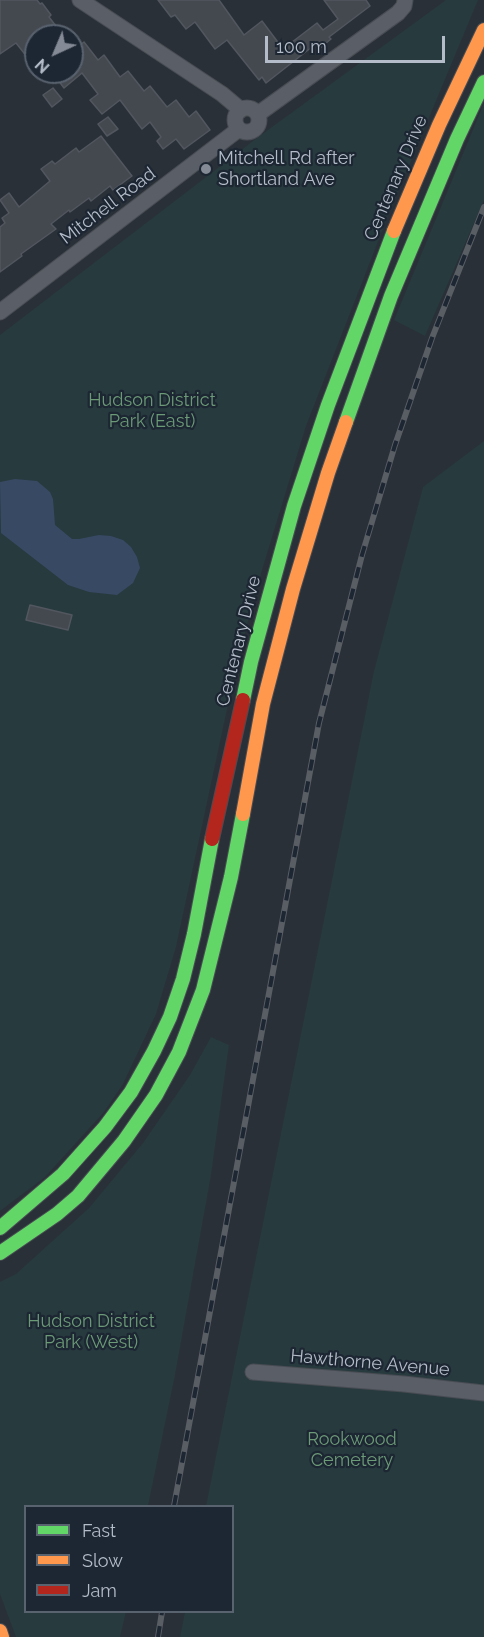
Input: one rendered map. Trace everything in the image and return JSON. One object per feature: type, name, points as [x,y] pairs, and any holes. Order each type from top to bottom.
[{"type":"main road","name":"Centenary Drive","points":[[0,1228],[63,1174],[105,1127],[131,1092],[170,1017],[183,979],[194,934],[246,682],[294,506],[331,395],[384,251],[439,125],[484,30]]},
{"type":"main road","points":[[0,1253],[57,1214],[78,1196],[124,1141],[156,1095],[179,1052],[203,990],[231,877],[263,704],[293,589],[328,473],[391,296],[457,139],[484,82]]},
{"type":"main road","points":[[0,1631],[2,1637]]},
{"type":"street","points":[[80,0],[222,94],[241,110]]},
{"type":"street","points":[[258,114],[398,13],[404,3]]},
{"type":"street","points":[[250,108],[258,114],[259,125],[254,131],[246,133],[239,129],[235,119],[241,110],[250,108]]},
{"type":"street","name":"Mitchell Road","points":[[0,312],[239,129]]},
{"type":"street","name":"Hawthorne Avenue","points":[[253,1372],[484,1393]]},
{"type":"green space","name":"Hudson District Park (East)","points":[[446,0],[478,0],[388,216],[306,426],[238,658],[176,947],[156,1014],[123,1084],[104,1112],[45,1177],[0,1211],[0,335],[257,138]]},
{"type":"green space","points":[[484,103],[484,200],[425,336],[394,320]]},
{"type":"green space","name":"Rookwood Cemetery","points":[[484,441],[484,1637],[180,1637],[185,1613],[234,1613],[234,1505],[206,1505],[374,671],[423,487]]},
{"type":"green space","name":"Hudson District Park (West)","points":[[211,1037],[229,1045],[211,1175],[175,1375],[148,1505],[24,1505],[24,1613],[126,1613],[120,1637],[16,1637],[0,1594],[0,1282],[16,1274],[89,1208],[143,1143],[190,1075]]},
{"type":"water","points":[[15,479],[37,481],[50,492],[53,499],[55,525],[72,539],[99,535],[111,536],[123,540],[131,547],[140,568],[133,583],[117,595],[89,592],[68,585],[1,533],[0,482]]},
{"type":"building","points":[[0,0],[37,0],[40,4],[42,3],[54,24],[24,24],[24,53],[16,43],[0,54]]},
{"type":"building","points":[[158,0],[219,0],[244,35],[262,21],[283,49],[317,23],[323,30],[338,19],[324,0],[366,0],[370,6],[329,37],[331,39],[320,48],[317,43],[266,83],[262,77],[259,80],[227,40],[215,49],[195,22],[186,29],[175,15],[171,17]]},
{"type":"building","points":[[84,42],[98,60],[104,55],[120,77],[128,71],[144,91],[150,86],[167,107],[176,100],[189,117],[196,111],[210,130],[184,149],[176,139],[163,149],[157,141],[161,137],[150,122],[142,129],[120,100],[102,114],[90,100],[98,94],[84,76]]},
{"type":"building","points":[[53,88],[62,99],[52,107],[43,95]]},
{"type":"building","points":[[108,117],[118,129],[107,136],[98,124]]},
{"type":"building","points":[[101,136],[132,176],[113,190],[110,186],[91,201],[89,198],[70,212],[69,210],[51,224],[56,229],[0,272],[0,227],[5,223],[2,218],[9,213],[0,200],[9,193],[19,207],[50,181],[41,169],[52,161],[55,164],[76,148],[79,152]]},
{"type":"building","points":[[30,605],[72,615],[68,630],[26,620]]},
{"type":"railway","points":[[174,1505],[319,723],[362,555],[395,445],[432,338],[484,207]]},
{"type":"railway","points":[[158,1637],[162,1613]]},
{"type":"traffic: fast","points":[[346,422],[391,296],[457,139],[484,82]]},
{"type":"traffic: fast","points":[[243,700],[251,662],[294,506],[328,405],[394,231]]},
{"type":"traffic: fast","points":[[0,1253],[57,1214],[78,1196],[124,1141],[156,1095],[179,1052],[203,990],[231,877],[243,814]]},
{"type":"traffic: fast","points":[[0,1228],[63,1174],[105,1127],[131,1092],[154,1051],[170,1017],[183,979],[212,839]]},
{"type":"traffic: slow","points":[[394,231],[439,125],[484,30]]},
{"type":"traffic: slow","points":[[243,814],[263,704],[293,589],[346,422]]},
{"type":"traffic: slow","points":[[0,1631],[2,1637]]},
{"type":"traffic: jam","points":[[212,839],[243,700]]},
{"type":"place","name":"Mitchell Rd after Shortland Ave","points":[[206,169]]}]
